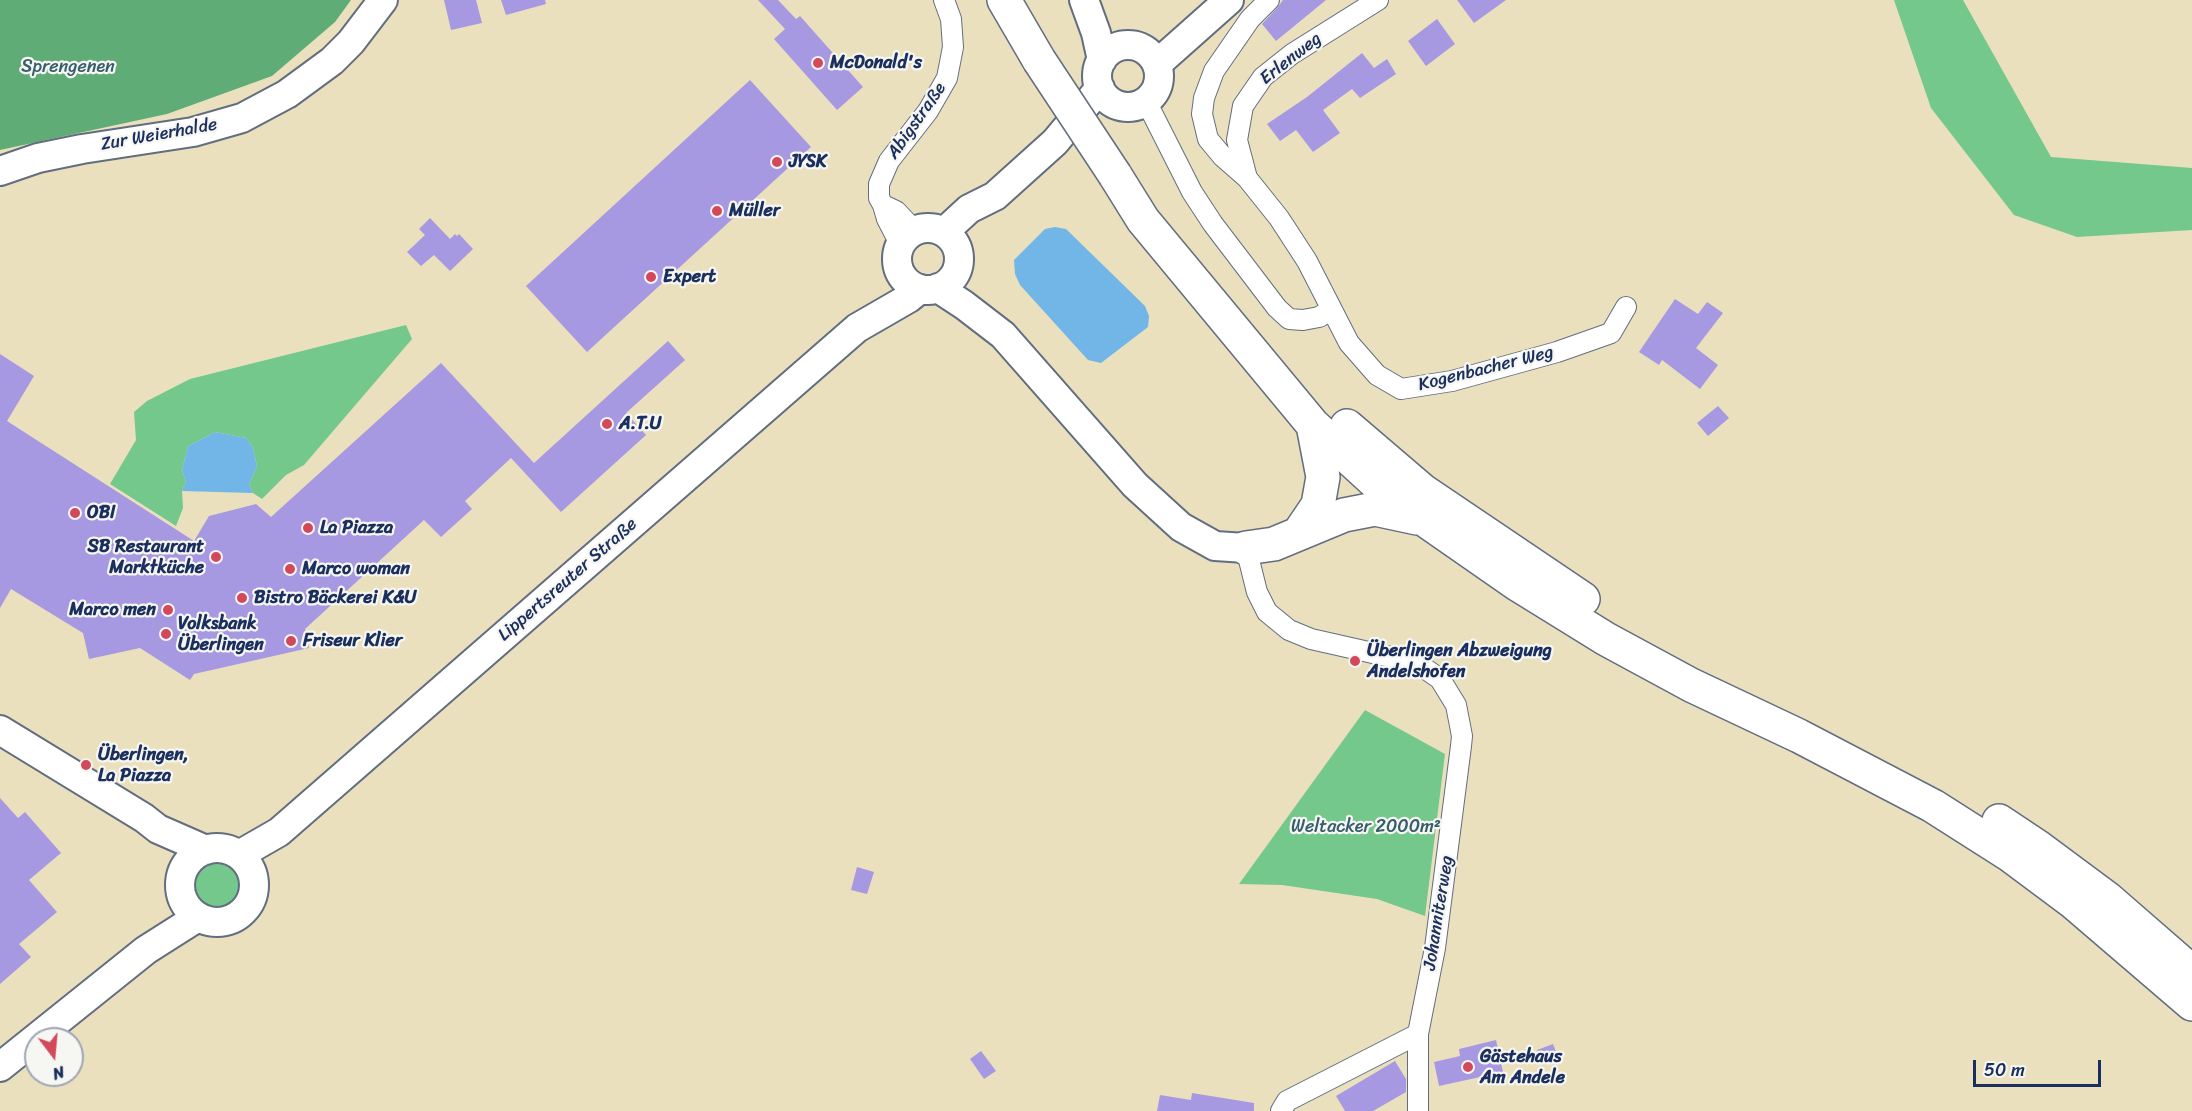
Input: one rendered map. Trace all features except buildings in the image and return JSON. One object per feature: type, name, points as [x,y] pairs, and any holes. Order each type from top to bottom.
[{"type":"highway","points":[[1004,0],[1039,60],[1143,220],[1313,425],[1374,481],[1425,520],[1517,584],[1606,639],[1691,685],[1799,736],[1933,806],[2010,855],[2073,902],[2192,1004]]},
{"type":"highway","points":[[1240,336],[1423,491],[1543,573],[1628,628],[1886,756],[1971,803],[2038,847],[2108,899],[2192,972]]},
{"type":"highway","points":[[1299,533],[1318,505],[1323,477],[1313,425]]},
{"type":"highway","points":[[1246,548],[1274,544],[1344,515],[1375,509],[1425,520]]},
{"type":"main road","name":"Zur Weierhalde","points":[[0,171],[38,158],[193,132],[242,118],[287,94],[332,62],[363,28],[383,0]]},
{"type":"main road","points":[[1087,4],[1133,55],[1159,80],[1157,89],[1146,101],[1128,106],[1109,96],[1098,73],[1133,55],[1228,0]]},
{"type":"main road","points":[[944,232],[969,209],[995,196],[1109,96]]},
{"type":"main road","points":[[959,262],[995,196]]},
{"type":"main road","points":[[1003,335],[915,265],[924,228],[944,232],[955,243],[959,262],[1003,335],[1135,485],[1181,527],[1215,546],[1246,548]]},
{"type":"main road","name":"Lippertsreuter Straße","points":[[246,866],[279,832],[857,328],[915,265],[951,280],[959,262]]},
{"type":"main road","points":[[0,730],[144,818],[158,829],[206,850]]},
{"type":"main road","points":[[0,1067],[146,950],[188,894],[197,854],[217,848],[229,850],[246,866],[254,889],[251,901],[234,919],[210,922],[188,894],[158,829]]},
{"type":"street","name":"Abigstraße","points":[[915,265],[896,210],[883,205],[878,191],[884,171],[928,111],[947,78],[953,47],[951,20],[944,0]]},
{"type":"street","name":"Erlenweg","points":[[1269,0],[1232,42],[1214,71],[1204,98],[1202,114],[1208,139],[1223,157],[1247,178],[1279,218],[1307,261],[1331,310]]},
{"type":"street","name":"Erlenweg","points":[[1247,178],[1237,141],[1243,106],[1263,76],[1301,48],[1378,0]]},
{"type":"street","points":[[1146,101],[1192,192],[1213,224],[1277,308],[1289,319],[1303,320],[1331,310]]},
{"type":"street","name":"Kogenbacher Weg","points":[[1331,310],[1349,343],[1377,375],[1401,388],[1452,381],[1557,352],[1600,337],[1611,333],[1626,308]]},
{"type":"street","name":"Johanniterweg","points":[[1246,548],[1257,592],[1267,612],[1289,630],[1311,639],[1417,663],[1440,679],[1456,705],[1462,736],[1458,782],[1435,948],[1418,1034],[1418,1111]]},
{"type":"street","points":[[1281,1111],[1287,1101],[1418,1034]]},
{"type":"green space","name":"Sprengenen","points":[[0,0],[351,0],[335,22],[272,76],[167,114],[0,150]]},
{"type":"green space","points":[[1894,0],[1963,0],[2051,157],[2192,168],[2192,230],[2077,237],[2014,215],[1931,108]]},
{"type":"green space","points":[[406,325],[412,339],[304,465],[286,475],[262,499],[253,493],[249,485],[257,466],[253,448],[246,438],[215,432],[188,446],[182,470],[186,482],[182,491],[183,508],[176,526],[110,484],[136,440],[134,412],[147,401],[190,379]]},
{"type":"green space","name":"Weltacker 2000m²","points":[[1365,710],[1445,754],[1425,916],[1377,899],[1282,885],[1239,884]]},
{"type":"green space","points":[[216,860],[226,862],[235,868],[241,877],[243,887],[241,897],[235,906],[226,912],[216,914],[206,912],[197,906],[191,897],[189,887],[191,877],[197,868],[206,862]]},
{"type":"water","points":[[1055,227],[1066,229],[1145,306],[1149,316],[1148,327],[1101,363],[1088,360],[1020,285],[1015,274],[1014,260],[1045,229]]},
{"type":"water","points":[[215,432],[246,438],[253,448],[257,466],[249,485],[253,493],[182,491],[186,482],[182,470],[188,446]]},
{"type":"place","name":"McDonald's","points":[[818,63]]},
{"type":"place","name":"JYSK","points":[[777,162]]},
{"type":"place","name":"Müller","points":[[717,211]]},
{"type":"place","name":"Expert","points":[[651,277]]},
{"type":"place","name":"A.T.U","points":[[607,424]]},
{"type":"place","name":"OBI","points":[[75,513]]},
{"type":"place","name":"La Piazza","points":[[308,528]]},
{"type":"place","name":"SB Restaurant Marktküche","points":[[216,557]]},
{"type":"place","name":"Marco woman","points":[[290,569]]},
{"type":"place","name":"Bistro Bäckerei K&U","points":[[242,598]]},
{"type":"place","name":"Marco men","points":[[168,610]]},
{"type":"place","name":"Volksbank Überlingen","points":[[166,634]]},
{"type":"place","name":"Friseur Klier","points":[[291,641]]},
{"type":"place","name":"Überlingen Abzweigung Andelshofen","points":[[1355,661]]},
{"type":"place","name":"Überlingen, La Piazza","points":[[86,765]]},
{"type":"place","name":"Gästehaus Am Andele","points":[[1468,1067]]}]
